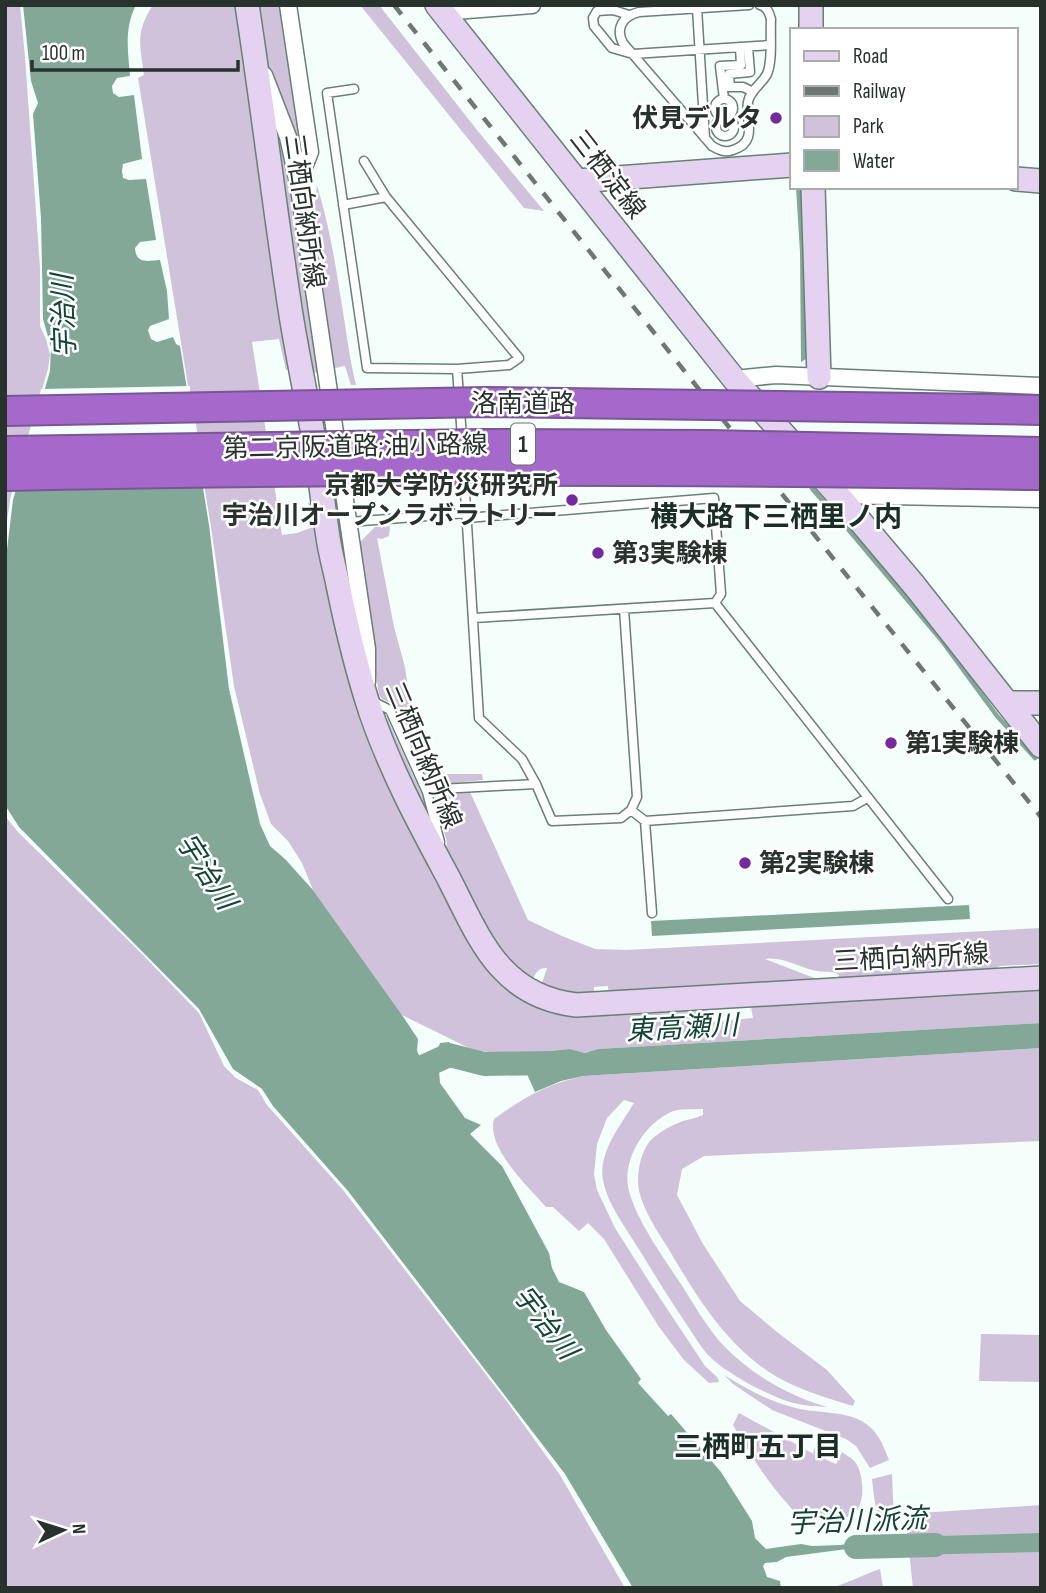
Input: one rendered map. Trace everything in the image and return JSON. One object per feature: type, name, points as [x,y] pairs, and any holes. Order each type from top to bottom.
[{"type":"highway","name":"洛南道路","points":[[5,411],[487,402],[1041,410]]},
{"type":"highway","name":"第二京阪道路;油小路線","points":[[5,434],[481,427],[1041,435]]},
{"type":"highway","name":"第二京阪道路;油小路線","points":[[5,452],[510,444],[1041,452]]},
{"type":"highway","name":"1","points":[[5,476],[472,470],[1041,475]]},
{"type":"main road","name":"三栖向納所線","points":[[247,5],[292,317],[323,494],[328,538],[350,642],[387,755],[404,794],[471,922],[502,970],[532,993],[559,1003],[576,1005],[1041,978]]},
{"type":"main road","points":[[811,5],[811,28]]},
{"type":"main road","name":"三栖淀線","points":[[440,8],[733,379],[838,495],[914,585],[1041,746]]},
{"type":"main road","points":[[577,181],[790,165]]},
{"type":"main road","points":[[1018,179],[1041,181]]},
{"type":"main road","points":[[813,189],[818,377]]},
{"type":"main road","points":[[1007,704],[1041,703]]},
{"type":"street","points":[[288,5],[310,152],[298,182]]},
{"type":"street","points":[[440,8],[532,5]]},
{"type":"street","points":[[254,54],[288,137],[298,182],[367,649],[367,698]]},
{"type":"street","points":[[733,379],[776,375],[1041,386]]},
{"type":"street","points":[[838,495],[1041,499]]},
{"type":"lane","points":[[749,5],[639,12],[629,15],[622,22],[620,34],[623,43],[705,138],[718,149],[728,151],[735,150],[747,140],[750,125],[748,101],[768,73],[769,12],[762,5]]},
{"type":"lane","points":[[697,8],[705,138]]},
{"type":"lane","points":[[629,15],[613,10],[597,11],[593,18],[594,26],[612,48],[633,54],[770,45]]},
{"type":"lane","points":[[723,99],[723,88],[729,74],[750,72],[744,47]]},
{"type":"lane","points":[[723,88],[743,87],[753,92]]},
{"type":"lane","points":[[354,89],[327,93],[367,368],[457,369],[509,365],[519,358],[386,197],[363,161]]},
{"type":"lane","points":[[735,126],[728,136],[719,134],[717,122],[725,117],[731,114],[733,106],[730,100],[723,99],[716,103],[717,114],[725,117],[730,119],[735,126]]},
{"type":"lane","points":[[735,126],[750,125]]},
{"type":"lane","points":[[343,205],[386,197]]},
{"type":"lane","points":[[457,369],[462,447]]},
{"type":"lane","points":[[463,460],[479,718],[522,759],[552,821],[621,818],[631,810],[637,797],[624,609]]},
{"type":"lane","points":[[349,522],[714,498],[721,594],[715,603]]},
{"type":"lane","points":[[474,618],[715,603]]},
{"type":"lane","points":[[715,603],[948,899]]},
{"type":"lane","points":[[367,698],[390,710],[427,792],[445,873]]},
{"type":"lane","points":[[427,792],[536,784]]},
{"type":"lane","points":[[631,810],[645,821],[853,806],[867,797]]},
{"type":"lane","points":[[645,821],[652,913]]},
{"type":"green space","points":[[5,5],[20,5],[40,268],[40,326],[50,355],[11,495],[5,533]]},
{"type":"green space","points":[[153,5],[242,5],[294,368],[286,370],[279,339],[252,342],[282,535],[313,527],[308,503],[319,501],[352,665],[467,924],[540,1001],[724,1001],[724,1008],[708,1009],[708,1022],[753,1018],[751,1007],[737,1008],[735,999],[1041,982],[1041,1023],[598,1049],[585,1053],[570,1049],[518,1054],[475,1051],[402,1015],[313,890],[302,863],[288,841],[271,824],[260,794],[234,686],[138,78],[144,75],[141,31]]},
{"type":"green space","points":[[252,5],[280,5],[300,147],[278,95]]},
{"type":"green space","points":[[360,5],[379,5],[544,211],[524,208]]},
{"type":"green space","points":[[269,103],[290,172],[320,372],[309,373]]},
{"type":"green space","points":[[317,185],[332,249],[356,385],[351,385],[345,366],[330,369],[311,240]]},
{"type":"green space","points":[[340,496],[360,639],[337,543],[331,497]]},
{"type":"green space","points":[[390,526],[389,536],[377,538],[409,695],[444,774],[482,774],[483,780],[436,785],[427,778],[394,705],[379,695],[358,550],[360,542],[375,527]]},
{"type":"green space","points":[[387,718],[423,797],[437,849],[387,726]]},
{"type":"green space","points":[[470,792],[528,920],[595,949],[626,950],[1041,928],[1041,964],[1000,966],[982,976],[837,980],[839,975],[833,973],[811,970],[778,959],[765,959],[835,986],[609,999],[608,986],[594,987],[594,999],[588,1000],[582,993],[540,989],[547,968],[543,968],[536,973],[530,986],[521,980],[459,889],[461,876],[450,857],[445,855],[447,842],[435,801],[443,795]]},
{"type":"green space","points":[[5,816],[199,1013],[224,1066],[236,1078],[258,1090],[267,1105],[343,1190],[508,1403],[560,1475],[625,1588],[5,1588]]},
{"type":"green space","points":[[1041,1048],[1041,1141],[704,1156],[682,1169],[677,1195],[703,1244],[740,1301],[827,1370],[855,1401],[853,1406],[810,1392],[779,1378],[738,1346],[700,1300],[647,1213],[638,1185],[644,1151],[658,1134],[703,1115],[703,1109],[671,1112],[644,1134],[628,1168],[627,1179],[633,1203],[659,1251],[706,1324],[723,1345],[746,1366],[771,1383],[827,1407],[799,1404],[780,1398],[720,1365],[702,1347],[664,1290],[613,1208],[603,1180],[602,1170],[607,1149],[634,1103],[624,1100],[607,1118],[597,1144],[594,1174],[597,1190],[615,1228],[705,1366],[719,1382],[709,1383],[684,1360],[659,1327],[604,1239],[588,1223],[579,1231],[553,1207],[546,1207],[510,1166],[496,1142],[493,1130],[494,1119],[525,1098],[558,1083],[583,1076]]},
{"type":"green space","points":[[981,1334],[1041,1335],[1041,1382],[979,1381]]},
{"type":"green space","points":[[724,1375],[757,1394],[783,1404],[857,1419],[876,1434],[889,1460],[870,1468],[856,1446],[846,1439],[772,1410]]},
{"type":"green space","points":[[739,1413],[821,1458],[813,1453],[818,1439],[833,1446],[825,1459],[836,1464],[842,1452],[852,1459],[858,1467],[862,1481],[862,1496],[858,1509],[847,1517],[835,1519],[809,1518],[796,1513],[764,1474],[733,1425]]},
{"type":"green space","points":[[892,1474],[894,1521],[884,1523],[876,1508],[872,1479]]},
{"type":"green space","points":[[1041,1505],[1041,1588],[913,1588],[905,1514]]},
{"type":"green space","points":[[880,1569],[883,1588],[831,1588],[843,1584]]},
{"type":"water","name":"宇治川","points":[[23,5],[136,5],[128,31],[130,76],[117,78],[112,86],[113,93],[119,97],[134,95],[142,159],[123,164],[123,178],[146,179],[156,240],[140,242],[135,248],[140,259],[160,260],[167,291],[169,319],[150,326],[148,330],[151,339],[157,342],[173,337],[180,346],[209,525],[229,689],[260,824],[270,846],[313,890],[402,1015],[418,1039],[417,1051],[420,1057],[437,1052],[440,1043],[449,1042],[455,1052],[452,1063],[439,1071],[440,1083],[465,1118],[481,1125],[470,1134],[502,1166],[549,1253],[559,1282],[584,1292],[606,1330],[641,1379],[638,1383],[668,1416],[671,1414],[721,1472],[752,1521],[755,1538],[766,1549],[801,1544],[840,1545],[888,1539],[889,1555],[873,1550],[847,1549],[786,1557],[777,1562],[765,1563],[763,1566],[767,1577],[780,1581],[781,1588],[633,1588],[565,1474],[348,1191],[273,1106],[262,1089],[233,1069],[199,1009],[19,827],[5,805],[5,566],[13,500],[50,371],[51,347],[43,319],[41,218],[33,114],[38,103],[31,81]]},
{"type":"water","points":[[796,189],[804,189],[809,357],[801,362]]},
{"type":"water","points":[[969,905],[970,919],[652,936],[651,921]]},
{"type":"water","points":[[1041,1023],[1041,1048],[583,1076],[561,1081],[535,1092],[518,1054],[570,1049],[585,1053],[598,1049]]},
{"type":"water","points":[[1041,1533],[1041,1552],[904,1555],[902,1551],[902,1539],[905,1537]]},
{"type":"pier","points":[[190,386],[190,395],[33,420],[41,389]]},
{"type":"pier","points":[[195,418],[201,456],[21,460],[32,422]]},
{"type":"waterway","points":[[809,483],[942,641],[997,716],[1035,758]]},
{"type":"waterway","name":"東高瀬川","points":[[425,1066],[449,1055],[484,1064],[553,1063]]},
{"type":"waterway","name":"宇治川派流","points":[[856,1547],[935,1545]]},
{"type":"railway","points":[[394,5],[1041,817]]},
{"type":"place","name":"伏見デルタ","points":[[776,118]]},
{"type":"place","name":"京都大学防災研究所 宇治川オープンラボラトリー","points":[[572,500]]},
{"type":"place","name":"第3実験棟","points":[[598,553]]},
{"type":"place","name":"第1実験棟","points":[[891,743]]},
{"type":"place","name":"第2実験棟","points":[[745,863]]},
{"type":"district","name":"横大路下三栖里ノ内","points":[[776,516]]},
{"type":"district","name":"三栖町五丁目","points":[[758,1446]]}]
